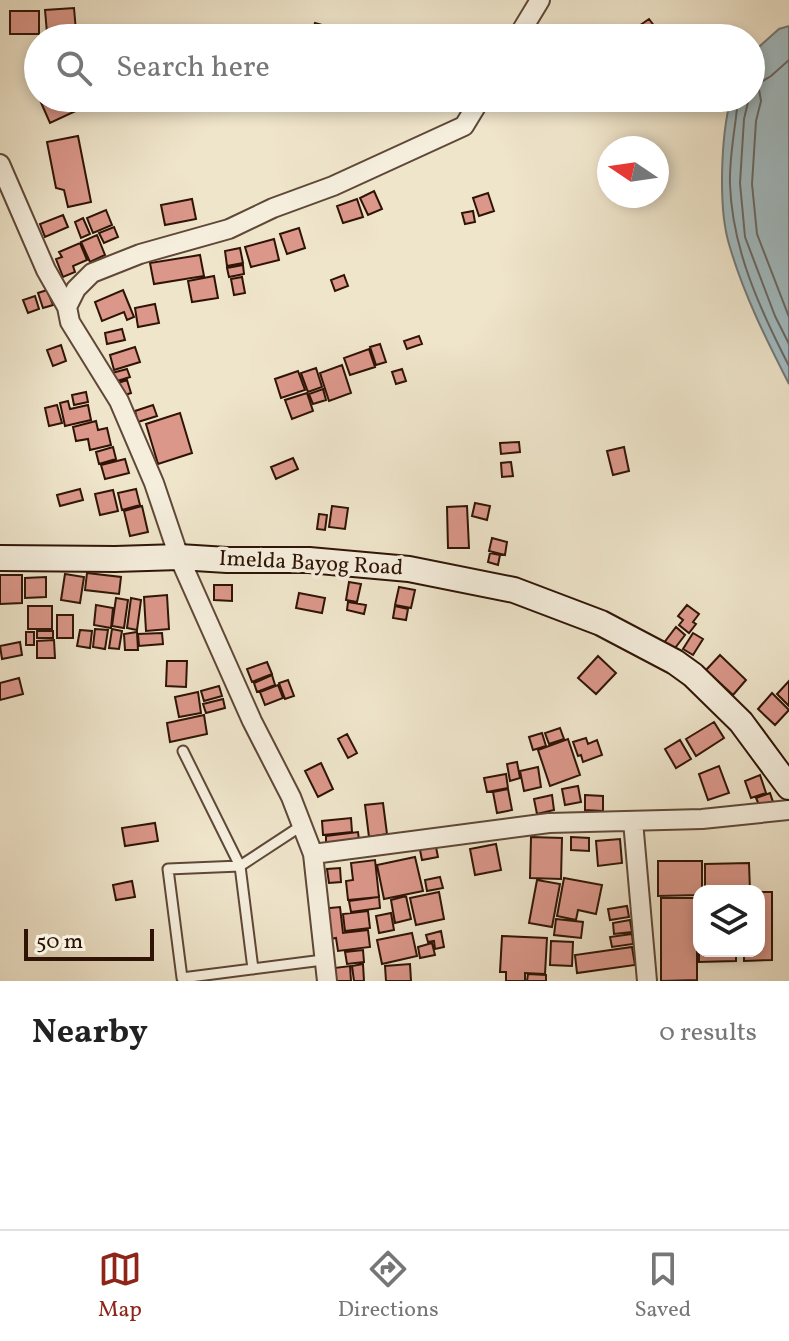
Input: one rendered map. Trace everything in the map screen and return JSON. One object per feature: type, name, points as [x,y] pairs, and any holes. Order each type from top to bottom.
[{"type":"main road","name":"Imelda Bayog Road","points":[[0,558],[179,557],[374,564],[449,575],[514,590],[625,634],[684,668],[741,722],[789,787]]},
{"type":"street","points":[[525,24],[540,0]]},
{"type":"street","points":[[67,307],[76,289],[92,273],[140,254],[229,229],[273,208],[347,180],[464,126],[472,112]]},
{"type":"street","points":[[0,164],[46,270],[67,307],[70,322],[119,401],[154,483],[179,557],[252,721],[291,797],[313,854],[327,981]]},
{"type":"street","points":[[313,854],[549,823],[702,819],[789,810]]},
{"type":"street","points":[[633,821],[647,981]]},
{"type":"lane","points":[[183,751],[240,866],[253,969]]},
{"type":"lane","points":[[301,826],[240,866],[168,869],[182,978],[323,960]]},
{"type":"water","points":[[789,26],[789,384],[741,280],[729,244],[723,211],[722,171],[728,112],[765,112],[765,42],[779,29]]},
{"type":"building","points":[[74,8],[75,24],[46,24],[45,10]]},
{"type":"building","points":[[10,11],[39,11],[39,24],[24,24],[24,34],[10,34]]},
{"type":"building","points":[[45,112],[74,112],[50,123]]},
{"type":"building","points":[[78,136],[91,202],[68,207],[64,190],[56,188],[47,142]]},
{"type":"building","points":[[374,191],[382,209],[368,215],[360,198]]},
{"type":"building","points":[[488,193],[494,211],[479,216],[473,198]]},
{"type":"building","points":[[192,199],[196,219],[165,225],[161,205]]},
{"type":"building","points":[[357,199],[363,217],[343,223],[337,206]]},
{"type":"building","points":[[106,210],[112,225],[93,233],[87,218]]},
{"type":"building","points":[[473,211],[475,222],[465,224],[462,213]]},
{"type":"building","points":[[63,215],[68,227],[45,237],[40,224]]},
{"type":"building","points":[[83,218],[90,234],[81,238],[75,222]]},
{"type":"building","points":[[114,227],[118,237],[104,243],[99,233]]},
{"type":"building","points":[[299,228],[305,248],[287,254],[280,234]]},
{"type":"building","points":[[97,235],[105,255],[90,262],[81,242]]},
{"type":"building","points":[[274,239],[279,260],[251,267],[245,247]]},
{"type":"building","points":[[80,243],[87,260],[73,266],[75,272],[63,277],[56,259],[62,257],[59,252]]},
{"type":"building","points":[[240,248],[243,263],[227,266],[225,251]]},
{"type":"building","points":[[200,255],[204,276],[154,284],[150,263]]},
{"type":"building","points":[[243,265],[244,274],[229,277],[227,268]]},
{"type":"building","points":[[344,275],[348,286],[335,291],[331,280]]},
{"type":"building","points":[[214,276],[218,298],[192,302],[188,281]]},
{"type":"building","points":[[242,277],[245,293],[234,295],[231,279]]},
{"type":"building","points":[[47,290],[53,305],[43,308],[38,293]]},
{"type":"building","points":[[123,290],[134,317],[127,320],[124,312],[102,321],[95,302]]},
{"type":"building","points":[[35,296],[39,309],[28,313],[23,300]]},
{"type":"building","points":[[155,304],[159,323],[138,327],[135,308]]},
{"type":"building","points":[[122,329],[125,340],[107,344],[105,333]]},
{"type":"building","points":[[419,336],[422,344],[407,349],[404,341]]},
{"type":"building","points":[[380,344],[386,362],[376,365],[370,347]]},
{"type":"building","points":[[61,345],[66,361],[53,366],[47,350]]},
{"type":"building","points":[[135,347],[140,362],[114,370],[110,355]]},
{"type":"building","points":[[369,349],[375,367],[350,375],[344,358]]},
{"type":"building","points":[[342,365],[351,393],[329,401],[320,373]]},
{"type":"building","points":[[316,368],[322,387],[308,392],[301,373]]},
{"type":"building","points":[[127,369],[130,377],[114,382],[112,373]]},
{"type":"building","points":[[402,369],[406,381],[396,384],[392,372]]},
{"type":"building","points":[[298,371],[305,390],[281,398],[275,379]]},
{"type":"building","points":[[127,380],[131,393],[119,397],[115,384]]},
{"type":"building","points":[[323,389],[326,400],[313,404],[309,394]]},
{"type":"building","points":[[86,392],[88,402],[74,405],[72,395]]},
{"type":"building","points":[[307,393],[313,411],[292,419],[285,400]]},
{"type":"building","points":[[68,401],[70,409],[88,405],[91,420],[65,426],[60,403]]},
{"type":"building","points":[[57,405],[62,423],[49,426],[45,408]]},
{"type":"building","points":[[153,405],[157,416],[138,422],[135,411]]},
{"type":"building","points":[[180,413],[192,453],[158,464],[146,424]]},
{"type":"building","points":[[96,421],[98,430],[107,428],[111,445],[90,450],[88,439],[76,441],[73,427]]},
{"type":"building","points":[[519,442],[520,452],[501,454],[500,443]]},
{"type":"building","points":[[113,447],[116,459],[99,464],[96,452]]},
{"type":"building","points":[[624,447],[629,471],[613,475],[607,451]]},
{"type":"building","points":[[293,458],[298,469],[276,479],[271,467]]},
{"type":"building","points":[[125,459],[129,473],[105,479],[101,465]]},
{"type":"building","points":[[511,462],[513,476],[502,477],[501,463]]},
{"type":"building","points":[[80,489],[83,500],[60,506],[57,495]]},
{"type":"building","points":[[136,489],[140,505],[122,510],[118,493]]},
{"type":"building","points":[[113,490],[118,511],[100,515],[95,494]]},
{"type":"building","points":[[475,503],[490,506],[487,520],[472,516]]},
{"type":"building","points":[[142,506],[148,532],[130,536],[124,511]]},
{"type":"building","points":[[332,506],[348,508],[345,529],[329,527]]},
{"type":"building","points":[[467,506],[469,548],[448,548],[447,507]]},
{"type":"building","points":[[319,514],[327,515],[325,530],[317,529]]},
{"type":"building","points":[[492,538],[507,542],[505,555],[489,551]]},
{"type":"building","points":[[490,553],[500,555],[498,565],[488,562]]},
{"type":"building","points":[[87,573],[121,577],[119,594],[85,590]]},
{"type":"building","points":[[65,574],[84,577],[80,603],[61,600]]},
{"type":"building","points":[[0,575],[22,575],[22,603],[0,604]]},
{"type":"building","points":[[46,577],[46,597],[25,598],[25,578]]},
{"type":"building","points":[[349,582],[361,584],[357,602],[346,600]]},
{"type":"building","points":[[214,585],[232,585],[232,601],[214,600]]},
{"type":"building","points":[[399,587],[415,590],[411,608],[395,605]]},
{"type":"building","points":[[299,593],[325,598],[322,613],[296,608]]},
{"type":"building","points":[[167,595],[169,629],[146,631],[144,597]]},
{"type":"building","points":[[116,598],[128,600],[124,628],[112,626]]},
{"type":"building","points":[[131,598],[141,600],[137,630],[127,628]]},
{"type":"building","points":[[348,602],[366,605],[364,614],[347,610]]},
{"type":"building","points":[[96,605],[113,608],[111,628],[94,625]]},
{"type":"building","points":[[687,605],[699,614],[689,633],[679,625],[683,620],[678,616]]},
{"type":"building","points":[[28,606],[52,606],[52,629],[28,629]]},
{"type":"building","points":[[395,606],[408,609],[406,620],[393,618]]},
{"type":"building","points":[[57,615],[73,615],[73,638],[57,638]]},
{"type":"building","points":[[676,627],[685,635],[672,652],[663,644]]},
{"type":"building","points":[[95,629],[108,630],[105,649],[93,647]]},
{"type":"building","points":[[112,629],[122,631],[119,649],[109,648]]},
{"type":"building","points":[[80,630],[92,631],[90,648],[77,646]]},
{"type":"building","points":[[37,631],[53,631],[53,638],[37,638]]},
{"type":"building","points":[[26,632],[34,632],[34,645],[26,645]]},
{"type":"building","points":[[137,632],[138,650],[125,650],[124,634]]},
{"type":"building","points":[[162,633],[163,644],[139,646],[138,634]]},
{"type":"building","points":[[693,633],[703,639],[693,655],[683,649]]},
{"type":"building","points":[[54,640],[55,658],[37,658],[37,641]]},
{"type":"building","points":[[20,642],[22,655],[2,659],[0,646]]},
{"type":"building","points":[[720,655],[746,680],[733,695],[706,670]]},
{"type":"building","points":[[598,656],[616,673],[596,694],[578,678]]},
{"type":"building","points":[[167,661],[187,661],[186,687],[166,686]]},
{"type":"building","points":[[267,662],[272,674],[252,682],[247,669]]},
{"type":"building","points":[[272,675],[275,685],[257,692],[254,683]]},
{"type":"building","points":[[19,678],[23,694],[0,700],[0,683]]},
{"type":"building","points":[[288,680],[294,696],[285,699],[279,683]]},
{"type":"building","points":[[789,681],[789,706],[777,694]]},
{"type":"building","points":[[278,685],[283,698],[265,705],[260,692]]},
{"type":"building","points":[[219,686],[222,696],[204,701],[201,691]]},
{"type":"building","points":[[198,692],[201,713],[179,717],[175,697]]},
{"type":"building","points":[[772,693],[789,710],[775,725],[758,709]]},
{"type":"building","points":[[223,699],[225,708],[206,713],[203,704]]},
{"type":"building","points":[[204,715],[207,734],[170,742],[167,723]]},
{"type":"building","points":[[714,722],[724,738],[696,756],[686,739]]},
{"type":"building","points":[[560,728],[564,739],[549,744],[545,733]]},
{"type":"building","points":[[542,733],[546,746],[533,750],[529,737]]},
{"type":"building","points":[[347,734],[357,753],[348,758],[338,739]]},
{"type":"building","points":[[586,738],[588,744],[597,740],[602,755],[583,762],[573,742]]},
{"type":"building","points":[[568,739],[580,775],[550,786],[538,750]]},
{"type":"building","points":[[680,740],[691,759],[676,768],[665,749]]},
{"type":"building","points":[[517,762],[520,778],[510,781],[507,764]]},
{"type":"building","points":[[321,763],[333,789],[318,797],[305,771]]},
{"type":"building","points":[[719,766],[729,793],[708,800],[699,774]]},
{"type":"building","points":[[538,767],[541,787],[524,791],[520,771]]},
{"type":"building","points":[[506,774],[508,788],[487,792],[484,778]]},
{"type":"building","points":[[760,775],[766,793],[751,798],[745,781]]},
{"type":"building","points":[[578,786],[581,802],[565,805],[562,789]]},
{"type":"building","points":[[508,789],[512,810],[497,813],[493,792]]},
{"type":"building","points":[[770,793],[773,802],[760,807],[756,798]]},
{"type":"building","points":[[552,795],[554,810],[537,814],[534,799]]},
{"type":"building","points":[[585,795],[603,796],[603,811],[585,810]]},
{"type":"building","points":[[383,803],[387,834],[369,837],[365,805]]},
{"type":"building","points":[[351,818],[352,832],[323,835],[322,821]]},
{"type":"building","points":[[155,823],[158,841],[125,846],[122,828]]},
{"type":"building","points":[[358,832],[359,840],[326,843],[326,836]]},
{"type":"building","points":[[531,837],[562,838],[561,879],[530,878]]},
{"type":"building","points":[[571,837],[589,838],[589,851],[571,850]]},
{"type":"building","points":[[620,839],[622,863],[598,866],[596,841]]},
{"type":"building","points":[[435,842],[438,857],[422,860],[419,845]]},
{"type":"building","points":[[496,844],[501,870],[475,875],[470,849]]},
{"type":"building","points":[[415,857],[423,891],[384,899],[377,865]]},
{"type":"building","points":[[375,860],[379,897],[348,900],[346,881],[353,880],[351,863]]},
{"type":"building","points":[[658,861],[702,861],[702,885],[693,885],[693,895],[658,896]]},
{"type":"building","points":[[749,863],[750,885],[705,885],[705,864]]},
{"type":"building","points":[[340,868],[341,882],[329,883],[327,869]]},
{"type":"building","points":[[440,877],[443,888],[427,891],[425,880]]},
{"type":"building","points":[[564,878],[602,885],[596,914],[578,910],[576,920],[557,916]]},
{"type":"building","points":[[537,880],[560,884],[552,927],[529,923]]},
{"type":"building","points":[[132,881],[135,897],[116,900],[113,885]]},
{"type":"building","points":[[439,892],[444,919],[416,925],[410,898]]},
{"type":"building","points":[[765,892],[772,892],[772,960],[744,961],[744,957],[765,957]]},
{"type":"building","points":[[406,896],[411,919],[395,923],[391,900]]},
{"type":"building","points":[[379,897],[380,908],[351,912],[349,901]]},
{"type":"building","points":[[661,898],[693,898],[693,957],[697,957],[697,980],[661,981]]},
{"type":"building","points":[[627,906],[629,917],[610,920],[608,909]]},
{"type":"building","points":[[340,907],[343,933],[368,930],[370,947],[338,951],[336,938],[324,940],[320,909]]},
{"type":"building","points":[[368,911],[370,928],[345,931],[343,914]]},
{"type":"building","points":[[391,913],[394,930],[379,933],[376,916]]},
{"type":"building","points":[[556,919],[583,922],[581,938],[554,935]]},
{"type":"building","points":[[630,920],[632,932],[614,934],[613,923]]},
{"type":"building","points":[[441,931],[444,947],[435,949],[434,941],[428,942],[426,935]]},
{"type":"building","points":[[412,933],[417,956],[382,964],[377,940]]},
{"type":"building","points":[[632,934],[633,944],[612,947],[610,937]]},
{"type":"building","points":[[502,936],[547,938],[545,974],[525,973],[525,981],[506,981],[506,972],[500,972]]},
{"type":"building","points":[[551,941],[573,942],[572,966],[550,965]]},
{"type":"building","points":[[432,943],[435,955],[420,958],[418,947]]},
{"type":"building","points":[[632,947],[635,965],[577,973],[575,955]]},
{"type":"building","points":[[363,950],[364,962],[347,964],[345,952]]},
{"type":"building","points":[[699,957],[736,957],[736,961],[699,962]]},
{"type":"building","points":[[363,964],[364,981],[354,981],[352,966]]},
{"type":"building","points":[[410,964],[411,981],[386,981],[385,966]]},
{"type":"building","points":[[350,966],[351,981],[335,981],[334,968]]},
{"type":"building","points":[[528,974],[546,975],[546,981],[527,981]]}]
